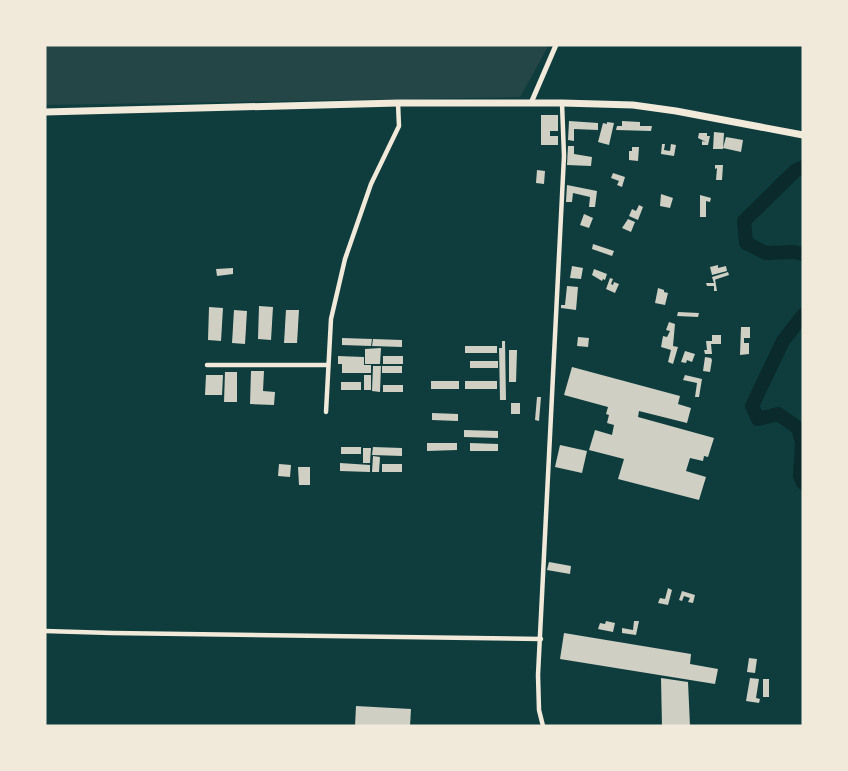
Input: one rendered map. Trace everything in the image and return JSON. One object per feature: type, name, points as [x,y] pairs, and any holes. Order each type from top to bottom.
[{"type":"main road","points":[[45,112],[398,104],[633,105],[803,135]]},
{"type":"street","points":[[531,103],[556,45]]},
{"type":"street","points":[[543,726],[539,710],[538,675],[564,156],[562,103]]},
{"type":"street","points":[[326,412],[331,319],[345,259],[371,184],[399,126],[398,104]]},
{"type":"street","points":[[207,365],[327,365]]},
{"type":"street","points":[[45,631],[541,639]]},
{"type":"shaded area","points":[[45,45],[549,45],[520,97],[45,105]]},
{"type":"building","points":[[541,115],[558,115],[558,131],[550,131],[550,136],[558,136],[558,145],[541,145]]},
{"type":"building","points":[[569,121],[598,123],[598,130],[574,129],[574,141],[568,140]]},
{"type":"building","points":[[622,121],[640,122],[640,126],[652,126],[651,131],[616,130],[617,126],[622,126]]},
{"type":"building","points":[[607,122],[614,123],[609,145],[598,142],[603,123],[607,124]]},
{"type":"building","points":[[714,132],[724,133],[723,149],[713,149]]},
{"type":"building","points":[[699,133],[707,133],[707,136],[710,136],[708,145],[702,145],[702,141],[706,142],[698,138]]},
{"type":"building","points":[[726,137],[743,140],[741,152],[723,148]]},
{"type":"building","points":[[662,144],[665,144],[664,150],[670,151],[671,144],[676,145],[674,156],[661,154]]},
{"type":"building","points":[[568,146],[574,146],[574,154],[592,157],[591,166],[567,165]]},
{"type":"building","points":[[632,147],[639,147],[638,161],[629,160],[629,151],[632,151]]},
{"type":"building","points":[[715,165],[723,165],[722,180],[716,180]]},
{"type":"building","points":[[537,170],[545,171],[544,184],[536,183]]},
{"type":"building","points":[[613,173],[625,177],[622,187],[617,185],[619,181],[611,178]]},
{"type":"building","points":[[567,185],[597,191],[595,207],[589,207],[590,197],[573,193],[572,202],[566,202]]},
{"type":"building","points":[[661,194],[673,198],[670,208],[660,206]]},
{"type":"building","points":[[700,195],[711,198],[710,202],[706,201],[706,217],[700,217]]},
{"type":"building","points":[[639,205],[643,207],[638,220],[629,216],[632,209],[636,211]]},
{"type":"building","points":[[584,214],[593,218],[589,228],[580,225]]},
{"type":"building","points":[[628,219],[635,222],[631,232],[622,228]]},
{"type":"building","points":[[593,244],[614,251],[612,256],[592,249]]},
{"type":"building","points":[[718,265],[718,268],[726,266],[727,271],[712,275],[710,267]]},
{"type":"building","points":[[572,266],[583,268],[581,279],[570,278]]},
{"type":"building","points":[[233,268],[233,274],[217,276],[216,269]]},
{"type":"building","points":[[594,269],[607,274],[605,280],[602,281],[592,275]]},
{"type":"building","points":[[728,272],[729,275],[715,280],[717,291],[714,291],[714,286],[707,286],[706,283],[714,283],[712,277]]},
{"type":"building","points":[[610,278],[613,279],[611,284],[613,285],[614,282],[619,284],[615,293],[606,289]]},
{"type":"building","points":[[567,286],[578,287],[576,310],[561,308],[561,305],[565,305]]},
{"type":"building","points":[[658,288],[668,293],[665,305],[655,303]]},
{"type":"building","points":[[259,306],[273,307],[271,340],[258,339]]},
{"type":"building","points":[[209,307],[223,308],[221,341],[208,340]]},
{"type":"building","points":[[234,310],[247,311],[245,344],[232,343]]},
{"type":"building","points":[[286,310],[299,310],[297,343],[284,343]]},
{"type":"building","points":[[678,312],[699,313],[698,317],[677,316]]},
{"type":"building","points":[[669,322],[675,324],[673,346],[678,347],[673,364],[668,362],[671,350],[661,347],[663,336],[667,337],[670,331],[666,330]]},
{"type":"building","points":[[741,327],[750,327],[750,338],[744,338],[744,343],[749,343],[749,354],[740,355]]},
{"type":"building","points":[[712,335],[721,335],[721,344],[711,344],[712,354],[705,354],[706,341],[712,341]]},
{"type":"building","points":[[578,337],[589,338],[588,347],[577,346]]},
{"type":"building","points":[[342,338],[372,339],[371,346],[342,345]]},
{"type":"building","points":[[373,339],[402,340],[402,347],[372,346]]},
{"type":"building","points":[[502,341],[505,341],[506,400],[500,400],[499,348],[502,348]]},
{"type":"building","points":[[465,346],[497,346],[497,353],[465,353]]},
{"type":"building","points":[[381,348],[380,364],[365,364],[365,349]]},
{"type":"building","points":[[509,350],[517,350],[516,382],[509,382]]},
{"type":"building","points":[[685,351],[695,354],[692,362],[687,360],[686,363],[681,362]]},
{"type":"building","points":[[338,356],[364,357],[364,365],[371,365],[371,373],[342,373],[342,364],[338,364]]},
{"type":"building","points":[[383,356],[403,356],[403,364],[383,364]]},
{"type":"building","points":[[705,357],[712,360],[710,372],[703,371]]},
{"type":"building","points":[[470,361],[498,361],[498,368],[470,368]]},
{"type":"building","points":[[373,366],[381,366],[380,392],[372,391]]},
{"type":"building","points":[[382,366],[402,366],[402,373],[382,373]]},
{"type":"building","points":[[572,367],[680,396],[678,404],[691,408],[687,423],[639,411],[638,417],[714,438],[708,457],[704,456],[703,461],[690,458],[686,471],[706,477],[699,500],[618,479],[624,459],[589,450],[595,430],[612,435],[614,425],[607,423],[608,407],[564,395]]},
{"type":"building","points":[[251,371],[264,371],[263,391],[275,392],[274,405],[250,404]]},
{"type":"building","points":[[225,372],[237,372],[237,402],[224,402]]},
{"type":"building","points":[[206,375],[223,375],[222,395],[205,395]]},
{"type":"building","points":[[364,375],[371,375],[371,390],[364,390]]},
{"type":"building","points":[[685,375],[702,379],[699,397],[695,397],[697,383],[683,380]]},
{"type":"building","points":[[431,381],[459,381],[459,389],[431,389]]},
{"type":"building","points":[[465,381],[497,381],[497,389],[465,389]]},
{"type":"building","points":[[341,382],[361,382],[361,390],[341,390]]},
{"type":"building","points":[[383,385],[403,385],[403,392],[383,392]]},
{"type":"building","points":[[537,397],[541,397],[539,421],[535,420]]},
{"type":"building","points":[[511,403],[520,403],[520,414],[511,414]]},
{"type":"building","points":[[432,413],[458,414],[458,421],[432,420]]},
{"type":"building","points":[[464,430],[498,431],[498,438],[464,437]]},
{"type":"building","points":[[427,443],[457,443],[457,450],[427,451]]},
{"type":"building","points":[[470,443],[498,444],[498,451],[470,451]]},
{"type":"building","points":[[560,445],[587,451],[582,473],[555,467]]},
{"type":"building","points":[[341,447],[361,447],[361,454],[341,454]]},
{"type":"building","points":[[373,447],[402,448],[402,456],[372,455]]},
{"type":"building","points":[[363,448],[371,448],[370,463],[363,463]]},
{"type":"building","points":[[373,456],[380,457],[379,472],[372,472]]},
{"type":"building","points":[[340,463],[370,465],[370,472],[340,471]]},
{"type":"building","points":[[279,464],[291,465],[290,477],[278,476]]},
{"type":"building","points":[[382,464],[402,464],[402,472],[382,472]]},
{"type":"building","points":[[298,467],[310,467],[310,485],[299,485]]},
{"type":"building","points":[[549,562],[571,566],[570,574],[547,570]]},
{"type":"building","points":[[668,588],[672,590],[668,605],[658,603],[660,598],[665,599]]},
{"type":"building","points":[[682,591],[695,595],[693,603],[688,602],[690,598],[684,596],[682,601],[679,600]]},
{"type":"building","points":[[606,621],[615,623],[613,632],[598,629],[600,623],[605,624]]},
{"type":"building","points":[[634,621],[639,621],[636,635],[622,633],[622,628],[633,630]]},
{"type":"building","points":[[564,633],[691,654],[690,664],[718,669],[715,684],[560,659]]},
{"type":"building","points":[[749,658],[757,659],[755,673],[747,672]]},
{"type":"building","points":[[661,678],[688,682],[690,726],[662,726]]},
{"type":"building","points":[[750,678],[759,679],[756,698],[760,699],[759,703],[746,701]]},
{"type":"building","points":[[763,679],[769,679],[769,697],[763,697]]},
{"type":"building","points":[[356,706],[411,709],[410,726],[355,726]]},
{"type":"waterway","points":[[803,167],[795,171],[744,221],[746,243],[766,253],[803,254]]},
{"type":"waterway","points":[[803,315],[783,341],[752,406],[758,419],[778,414],[798,428],[802,443],[800,476],[803,483]]}]
